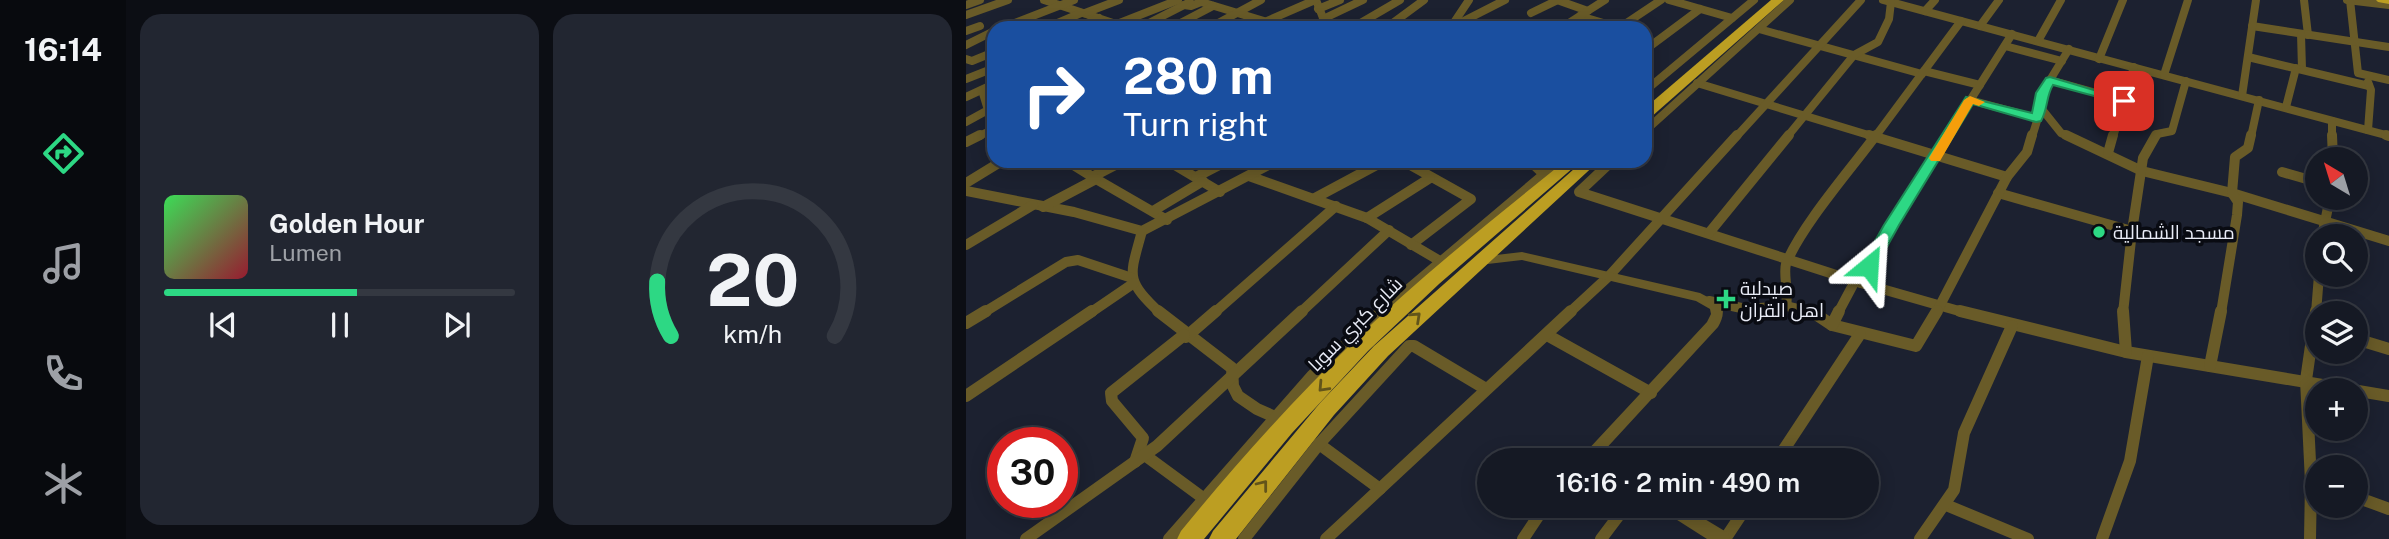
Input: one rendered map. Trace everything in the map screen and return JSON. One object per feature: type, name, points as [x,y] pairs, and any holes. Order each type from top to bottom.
[{"type":"highway","points":[[1652,87],[1766,0]]},
{"type":"highway","points":[[1652,109],[1778,0]]},
{"type":"highway","points":[[2382,0],[2389,3]]},
{"type":"highway","name":"شارع كبري سوبا","points":[[1189,539],[1387,322],[1548,177],[1563,168]]},
{"type":"highway","name":"شارع كبري سوبا","points":[[1222,539],[1288,431],[1584,168]]},
{"type":"street","points":[[968,11],[980,0]]},
{"type":"street","points":[[968,11],[1008,0]]},
{"type":"street","points":[[1044,0],[1108,21]]},
{"type":"street","points":[[1020,21],[1074,0]]},
{"type":"street","points":[[1063,21],[1119,0]]},
{"type":"street","points":[[1132,21],[1145,11],[1194,0]]},
{"type":"street","points":[[1222,21],[1261,0]]},
{"type":"street","points":[[1151,21],[1181,3],[1212,3],[1236,14],[1264,21],[1315,0],[1324,21]]},
{"type":"street","points":[[1318,9],[1340,0]]},
{"type":"street","points":[[1328,21],[1363,0]]},
{"type":"street","points":[[1364,21],[1400,0]]},
{"type":"street","points":[[1396,21],[1424,0]]},
{"type":"street","points":[[1456,21],[1469,0]]},
{"type":"street","points":[[1464,21],[1505,0]]},
{"type":"street","points":[[1531,13],[1558,0],[1588,11]]},
{"type":"street","points":[[1572,21],[1605,0]]},
{"type":"street","points":[[1630,21],[1661,0]]},
{"type":"street","points":[[1669,0],[1732,18]]},
{"type":"street","points":[[1652,87],[1754,0]]},
{"type":"street","points":[[1652,125],[1790,0]]},
{"type":"street","points":[[1326,539],[1609,276],[1861,0]]},
{"type":"street","points":[[1925,11],[1935,0]]},
{"type":"street","points":[[1980,26],[1999,0]]},
{"type":"street","points":[[2038,41],[2062,0]]},
{"type":"street","points":[[2099,59],[2123,0]]},
{"type":"street","points":[[2164,75],[2188,0]]},
{"type":"street","points":[[2242,96],[2256,0]]},
{"type":"street","points":[[2286,107],[2299,69],[2304,34],[2304,0]]},
{"type":"street","points":[[2368,81],[2358,73],[2348,0],[2389,3]]},
{"type":"street","points":[[1887,1],[2389,136]]},
{"type":"street","points":[[1709,233],[1854,55],[1873,47],[1880,40],[1892,8],[1887,1]]},
{"type":"street","points":[[1183,21],[1212,3]]},
{"type":"street","points":[[1135,8],[1145,11]]},
{"type":"street","points":[[1652,45],[1700,9]]},
{"type":"street","points":[[1580,16],[1597,21]]},
{"type":"street","points":[[1092,21],[1099,18]]},
{"type":"street","points":[[1786,306],[1789,293],[1785,266],[1807,229],[1961,21]]},
{"type":"street","points":[[966,33],[980,26]]},
{"type":"street","points":[[2252,26],[2389,47]]},
{"type":"street","points":[[1759,29],[1980,85]]},
{"type":"street","points":[[966,33],[977,38]]},
{"type":"street","points":[[966,45],[987,34]]},
{"type":"street","points":[[1832,325],[1891,225],[2012,34]]},
{"type":"street","points":[[2005,46],[2062,61]]},
{"type":"street","points":[[1478,261],[1522,256],[1752,310],[1786,306],[1812,311],[1832,325],[1916,346],[2007,177],[2027,152],[2042,93],[2069,49]]},
{"type":"street","points":[[966,59],[974,61],[987,55]]},
{"type":"street","points":[[2248,57],[2368,81],[2389,80]]},
{"type":"street","points":[[2108,153],[2134,67]]},
{"type":"street","points":[[966,79],[987,71]]},
{"type":"street","points":[[2050,80],[2124,101]]},
{"type":"street","points":[[2126,352],[2123,307],[2132,231],[2146,150],[2154,136],[2172,131],[2186,81]]},
{"type":"street","points":[[2368,81],[2368,130]]},
{"type":"street","points":[[1697,83],[2007,177]]},
{"type":"street","points":[[966,97],[987,88]]},
{"type":"street","points":[[982,90],[987,107]]},
{"type":"street","points":[[1970,100],[2038,113],[2061,133],[2142,171],[2232,193],[2389,241]]},
{"type":"street","points":[[2210,366],[2230,267],[2238,202],[2232,193],[2235,157],[2248,148],[2259,100]]},
{"type":"street","points":[[966,122],[987,111]]},
{"type":"street","points":[[2332,121],[2333,147]]},
{"type":"street","points":[[966,142],[987,132]]},
{"type":"street","points":[[966,183],[991,168]]},
{"type":"street","points":[[1078,168],[1167,220]]},
{"type":"street","points":[[966,245],[1111,168]]},
{"type":"street","points":[[1180,168],[1220,192]]},
{"type":"street","points":[[1153,211],[1216,168]]},
{"type":"street","points":[[966,191],[1142,231],[1263,168]]},
{"type":"street","points":[[1315,198],[1371,168]]},
{"type":"street","points":[[1411,245],[1471,199],[1414,168]]},
{"type":"street","points":[[1538,168],[1548,177]]},
{"type":"street","points":[[1244,539],[1288,431],[1342,347],[1440,261],[1548,177],[1555,168]]},
{"type":"street","points":[[1605,168],[1579,192],[1939,307],[2126,352],[2305,380]]},
{"type":"street","points":[[2282,172],[2305,179]]},
{"type":"street","points":[[1249,176],[1367,218],[1440,261]]},
{"type":"street","points":[[1367,218],[1430,178]]},
{"type":"street","points":[[1998,193],[2132,231]]},
{"type":"street","points":[[1140,460],[1143,438],[1112,401],[1111,393],[1185,336],[1336,206]]},
{"type":"street","points":[[2325,224],[2328,210]]},
{"type":"street","points":[[1034,537],[1140,460],[1389,230]]},
{"type":"street","points":[[966,396],[1133,281],[1142,231]]},
{"type":"street","points":[[1508,235],[1512,246],[1522,256]]},
{"type":"street","points":[[966,323],[1066,262],[1078,260],[1133,281],[1185,336],[1232,368],[1235,391],[1288,431],[1380,489]]},
{"type":"street","points":[[1602,448],[1715,321],[1717,311],[1709,301]]},
{"type":"street","points":[[1920,539],[1933,518],[1946,505],[1956,482],[1964,433],[2012,326]]},
{"type":"street","points":[[1785,448],[1860,334]]},
{"type":"street","points":[[1547,335],[1651,393]]},
{"type":"street","points":[[2368,343],[2389,349]]},
{"type":"street","points":[[1162,539],[1199,495],[1409,345],[1486,390]]},
{"type":"street","points":[[2102,539],[2130,461],[2148,356]]},
{"type":"street","points":[[2368,392],[2389,396]]},
{"type":"street","points":[[1169,539],[1288,431]]},
{"type":"street","points":[[1140,460],[1199,495]]},
{"type":"street","points":[[2368,501],[2389,509]]},
{"type":"street","points":[[1946,505],[2028,539]]},
{"type":"street","points":[[1523,539],[1537,518]]},
{"type":"street","points":[[1601,539],[1617,518]]},
{"type":"street","points":[[1689,518],[1724,539],[1739,518]]},
{"type":"street","points":[[2310,539],[2312,518]]},
{"type":"slow traffic","points":[[1935,158],[1970,100],[1979,102]]},
{"type":"place","name":"مسجد الشمالية","points":[[2099,232]]},
{"type":"place","name":"صيدلية اهل القران","points":[[1726,299]]},
{"type":"route","points":[[1869,266],[1891,225],[1970,100],[2036,118],[2041,108],[2042,93],[2050,80],[2124,101]]}]
